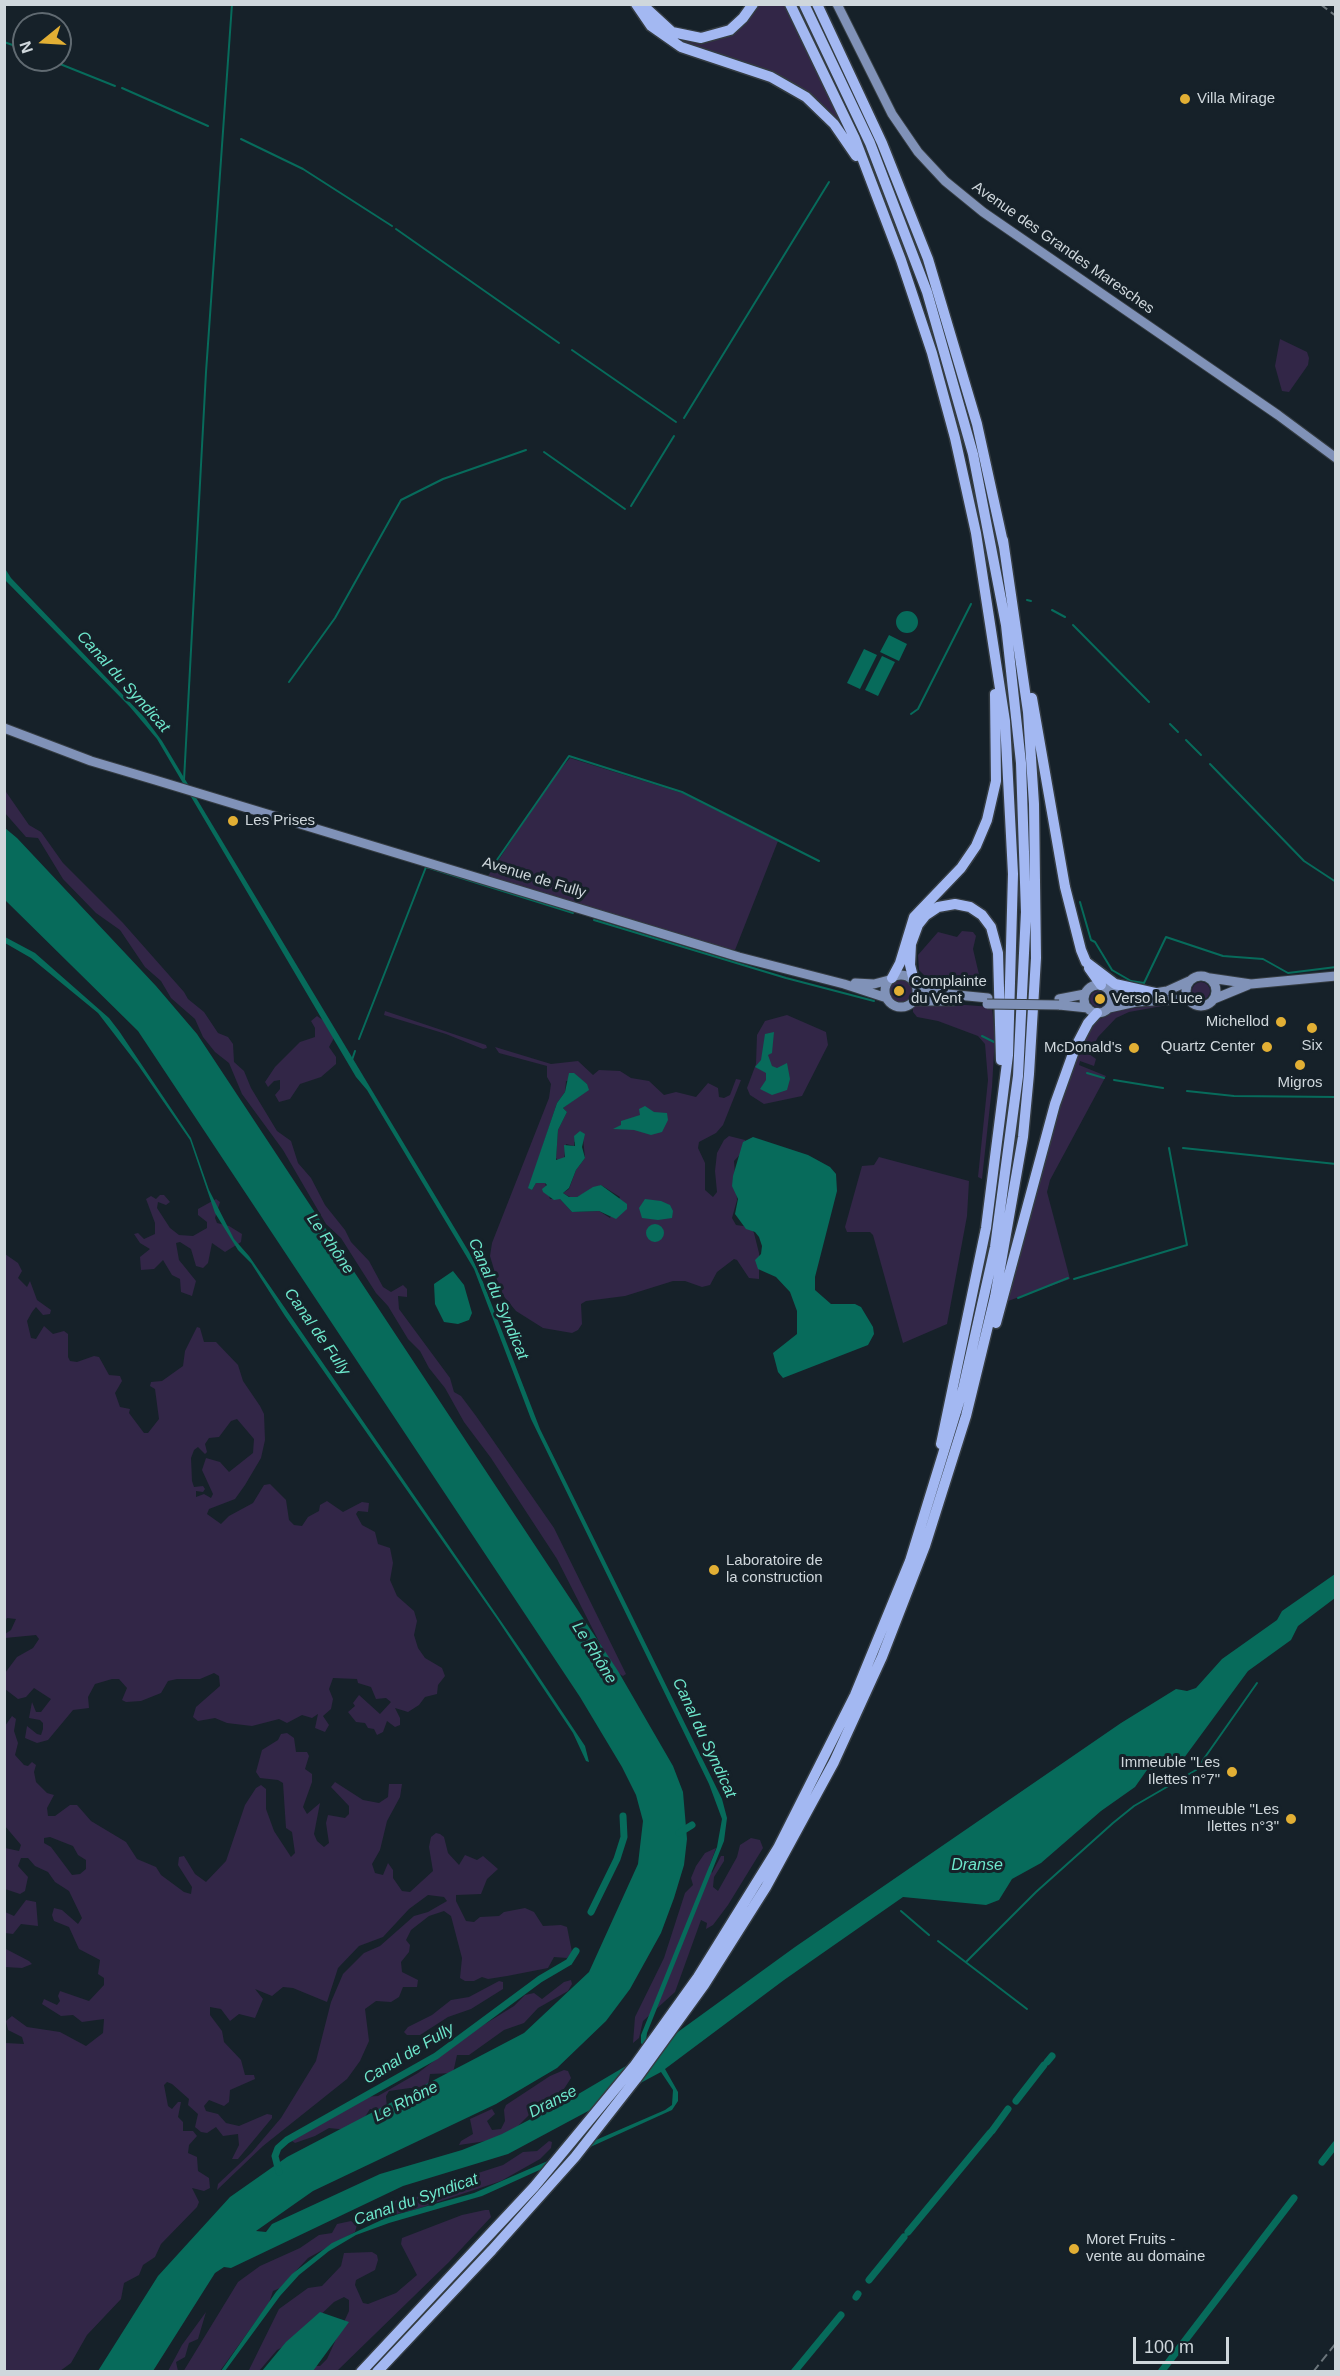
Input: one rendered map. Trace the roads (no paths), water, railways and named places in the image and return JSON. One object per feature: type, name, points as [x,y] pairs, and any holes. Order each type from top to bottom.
[{"type":"highway","points":[[636,4],[651,26],[673,42],[703,55],[771,77],[814,103],[834,124],[852,149],[883,212]]},
{"type":"highway","points":[[644,4],[654,18],[669,30],[686,37],[701,38],[717,36],[730,30],[753,4]]},
{"type":"highway","points":[[790,4],[847,121],[883,212],[909,282],[944,397],[968,492],[988,598],[1007,745],[1013,882],[1010,1016],[996,1165],[972,1300],[921,1529]]},
{"type":"highway","points":[[376,2372],[531,2208],[657,2036],[733,1923],[800,1808],[855,1695],[921,1529],[950,1438],[976,1337],[995,1247],[1011,1144],[1022,1030],[1025,952],[1026,869],[1021,763],[1011,659],[976,465],[947,355],[888,187],[856,110],[804,4]]},
{"type":"highway","points":[[817,4],[878,132],[928,260],[969,393],[1003,540],[1076,937],[1086,962],[1105,988]]},
{"type":"highway","points":[[951,1467],[976,1376],[1004,1249],[1023,1137],[1034,1007],[1037,876],[1032,762],[1022,666],[1003,540]]},
{"type":"highway","points":[[891,979],[901,960],[912,921],[966,861],[980,838],[990,811],[996,781],[996,741],[988,598]]},
{"type":"highway","points":[[915,982],[910,965],[911,944],[918,925],[928,913],[944,905],[959,904],[976,910],[987,921],[997,947],[1000,993],[1001,1054],[996,1165]]},
{"type":"highway","points":[[1086,962],[1115,984],[1133,990],[1155,993]]},
{"type":"highway","points":[[361,2372],[588,2132],[681,2018],[766,1887],[834,1762],[902,1609],[951,1467],[978,1385],[1055,1104],[1075,1048],[1092,1011]]},
{"type":"main road","name":"Avenue des Grandes Maresches","points":[[837,4],[899,126],[926,161],[954,189],[999,223],[1278,415],[1335,458]]},
{"type":"main road","name":"Avenue de Fully","points":[[4,728],[92,761],[170,785],[740,957],[844,984],[887,998]]},
{"type":"main road","points":[[988,1001],[938,993],[903,975],[891,979],[885,988],[887,998],[892,1005],[901,1007],[914,1001],[934,1000],[988,1001],[1059,1002],[1092,1011],[1136,1002],[1188,999],[1202,1006],[1251,984]]},
{"type":"main road","points":[[1059,1002],[1085,994],[1092,986],[1128,996],[1174,989],[1198,976],[1251,984],[1335,976]]},
{"type":"main road","points":[[1210,978],[1216,988],[1214,1000]]},
{"type":"main road","name":"Avenue de Fully","points":[[844,984],[874,984],[891,979]]},
{"type":"main road","points":[[1188,999],[1186,990],[1189,981]]},
{"type":"main road","points":[[914,1001],[918,993],[915,982]]},
{"type":"main road","points":[[1105,988],[1112,1001],[1109,1008]]},
{"type":"main road","points":[[1085,994],[1084,1002],[1092,1011]]},
{"type":"water","points":[[4,567],[11,578],[145,718],[162,741],[469,1252],[481,1277],[540,1429],[722,1799],[727,1818],[724,1841],[647,2033],[646,2041],[653,2050],[795,1947],[1121,1723],[1176,1689],[1187,1691],[1196,1688],[1222,1659],[1277,1620],[1282,1611],[1335,1574],[1335,1598],[1298,1626],[1291,1640],[1248,1671],[1184,1758],[1170,1768],[1147,1770],[1135,1787],[1101,1811],[1041,1863],[1012,1879],[999,1900],[986,1905],[903,1897],[784,1980],[665,2069],[678,2092],[678,2101],[672,2110],[482,2196],[356,2235],[329,2251],[299,2275],[280,2296],[225,2371],[221,2371],[276,2292],[292,2274],[332,2243],[388,2217],[474,2193],[672,2105],[673,2090],[661,2072],[508,2154],[403,2186],[231,2268],[224,2267],[215,2273],[153,2371],[98,2371],[158,2276],[230,2197],[287,2157],[524,2033],[589,1972],[638,1864],[643,1821],[636,1795],[622,1767],[580,1697],[138,1031],[5,900],[5,828],[156,986],[197,1034],[618,1671],[673,1766],[683,1792],[687,1839],[684,1865],[674,1898],[661,1933],[630,1989],[606,2021],[557,2068],[496,2104],[313,2191],[256,2231],[266,2232],[272,2224],[380,2174],[462,2150],[502,2134],[575,2096],[648,2053],[641,2043],[641,2035],[717,1847],[722,1819],[709,1784],[531,1419],[474,1269],[367,1090],[356,1077],[157,739],[130,707],[5,580]]},
{"type":"water","points":[[907,611],[915,614],[918,622],[915,630],[907,633],[899,630],[896,622],[899,614]]},
{"type":"water","points":[[889,635],[907,644],[899,661],[880,652]]},
{"type":"water","points":[[864,649],[877,655],[860,689],[847,683]]},
{"type":"water","points":[[882,656],[895,662],[878,696],[865,690]]},
{"type":"water","name":"Canal de Fully","points":[[5,937],[35,953],[109,1018],[119,1031],[191,1138],[209,1190],[234,1239],[249,1256],[525,1656],[585,1746],[589,1762],[586,1761],[573,1733],[497,1619],[285,1316],[251,1263],[238,1250],[215,1213],[190,1140],[138,1065],[98,1013],[31,958],[5,943]]},
{"type":"water","points":[[774,1032],[772,1053],[768,1055],[772,1066],[777,1068],[787,1063],[790,1079],[787,1090],[772,1095],[760,1089],[766,1080],[766,1073],[755,1067],[761,1060],[765,1034]]},
{"type":"water","points":[[569,1073],[574,1073],[587,1084],[589,1090],[563,1108],[567,1112],[558,1130],[556,1160],[565,1157],[564,1145],[575,1146],[574,1136],[580,1131],[585,1134],[582,1147],[585,1158],[576,1170],[569,1188],[563,1193],[569,1197],[577,1197],[601,1185],[627,1204],[627,1209],[616,1219],[599,1211],[572,1212],[560,1199],[554,1200],[543,1192],[542,1189],[547,1185],[545,1183],[536,1183],[532,1190],[528,1188],[557,1103],[565,1092]]},
{"type":"water","points":[[645,1106],[654,1112],[667,1113],[668,1120],[662,1132],[651,1135],[634,1130],[613,1129],[621,1125],[621,1121],[640,1115],[639,1109]]},
{"type":"water","points":[[753,1137],[808,1155],[830,1167],[836,1174],[837,1191],[815,1277],[815,1290],[831,1304],[855,1304],[861,1307],[873,1327],[874,1334],[868,1345],[783,1378],[778,1372],[773,1353],[797,1334],[797,1311],[790,1292],[776,1277],[758,1269],[755,1260],[761,1254],[762,1246],[759,1237],[755,1232],[746,1229],[735,1214],[738,1199],[732,1186],[733,1176],[743,1142]]},
{"type":"water","points":[[645,1199],[670,1205],[673,1211],[672,1218],[658,1220],[642,1218],[639,1208]]},
{"type":"water","points":[[651,1224],[659,1224],[664,1229],[662,1240],[651,1242],[646,1237],[646,1229]]},
{"type":"water","points":[[453,1271],[464,1285],[472,1313],[469,1320],[458,1324],[444,1322],[435,1304],[434,1284]]},
{"type":"water","points":[[320,2312],[349,2322],[313,2371],[262,2371],[286,2342]]},
{"type":"waterway","points":[[184,780],[206,372],[232,4]]},
{"type":"waterway","points":[[4,42],[12,45]]},
{"type":"waterway","points":[[72,69],[115,86]]},
{"type":"waterway","points":[[122,88],[208,126]]},
{"type":"waterway","points":[[241,139],[303,169],[392,226]]},
{"type":"waterway","points":[[684,418],[829,182]]},
{"type":"waterway","points":[[396,229],[559,343]]},
{"type":"waterway","points":[[572,350],[676,422]]},
{"type":"waterway","points":[[631,506],[674,436]]},
{"type":"waterway","points":[[289,682],[335,618],[401,500],[443,479],[526,450]]},
{"type":"waterway","points":[[544,452],[625,509]]},
{"type":"waterway","points":[[1027,600],[1031,601]]},
{"type":"waterway","points":[[911,714],[918,709],[971,604]]},
{"type":"waterway","points":[[1052,610],[1065,617]]},
{"type":"waterway","points":[[1073,625],[1149,702]]},
{"type":"waterway","points":[[1170,724],[1178,732]]},
{"type":"waterway","points":[[1186,740],[1201,755]]},
{"type":"waterway","points":[[490,870],[569,756],[682,792],[819,861]]},
{"type":"waterway","points":[[1210,764],[1304,861],[1336,882]]},
{"type":"waterway","points":[[359,1039],[426,867],[573,913]]},
{"type":"waterway","points":[[1080,902],[1091,940],[1095,942],[1112,970],[1131,981],[1144,983],[1166,937],[1223,956],[1263,959],[1288,973],[1336,967]]},
{"type":"waterway","points":[[594,920],[786,978],[874,1001]]},
{"type":"waterway","points":[[982,1036],[994,1042]]},
{"type":"waterway","points":[[352,1060],[355,1051]]},
{"type":"waterway","points":[[1087,1073],[1104,1078]]},
{"type":"waterway","points":[[1114,1080],[1163,1088]]},
{"type":"waterway","points":[[1187,1091],[1234,1096],[1336,1097]]},
{"type":"waterway","points":[[1074,1279],[1187,1245],[1169,1148]]},
{"type":"waterway","points":[[1183,1148],[1336,1164]]},
{"type":"waterway","points":[[1018,1298],[1068,1278]]},
{"type":"waterway","points":[[966,1962],[1036,1892],[1113,1823],[1134,1806],[1196,1770],[1257,1683]]},
{"type":"waterway","name":"Canal de Fully","points":[[591,1912],[617,1859],[624,1837],[623,1816]]},
{"type":"waterway","points":[[679,1833],[692,1825]]},
{"type":"waterway","points":[[901,1911],[929,1935]]},
{"type":"waterway","points":[[938,1941],[1027,2009]]},
{"type":"waterway","name":"Canal de Fully","points":[[279,2172],[275,2156],[278,2148],[287,2140],[436,2056],[540,1979],[569,1962],[576,1951]]},
{"type":"waterway","points":[[1047,2062],[1052,2056]]},
{"type":"waterway","points":[[1016,2101],[1044,2065]]},
{"type":"waterway","points":[[992,2131],[1008,2109]]},
{"type":"waterway","points":[[908,2232],[990,2133]]},
{"type":"waterway","points":[[1322,2162],[1336,2144]]},
{"type":"waterway","points":[[1161,2372],[1294,2198]]},
{"type":"waterway","points":[[869,2280],[904,2237]]},
{"type":"waterway","points":[[794,2372],[841,2315]]},
{"type":"railway","points":[[1320,4],[1336,16]]},
{"type":"railway","points":[[1313,2372],[1336,2343]]},
{"type":"place","name":"Villa Mirage","points":[[1185,99]]},
{"type":"place","name":"Les Prises","points":[[233,821]]},
{"type":"place","name":"Complainte du Vent","points":[[899,991]]},
{"type":"place","name":"Verso la Luce","points":[[1100,999]]},
{"type":"place","name":"Michellod","points":[[1281,1022]]},
{"type":"place","name":"Six","points":[[1312,1028]]},
{"type":"place","name":"Quartz Center","points":[[1267,1047]]},
{"type":"place","name":"McDonald's","points":[[1134,1048]]},
{"type":"place","name":"Migros","points":[[1300,1065]]},
{"type":"place","name":"Laboratoire de la construction","points":[[714,1570]]},
{"type":"place","name":"Immeuble \"Les Ilettes n°7\"","points":[[1232,1772]]},
{"type":"place","name":"Immeuble \"Les Ilettes n°3\"","points":[[1291,1819]]},
{"type":"place","name":"Moret Fruits - vente au domaine","points":[[1074,2249]]},
{"type":"water label","name":"Canal du Syndicat","points":[[123,682]]},
{"type":"water label","name":"Le Rhône","points":[[330,1244]]},
{"type":"water label","name":"Canal du Syndicat","points":[[498,1299]]},
{"type":"water label","name":"Le Rhône","points":[[594,1653]]},
{"type":"water label","name":"Canal du Syndicat","points":[[704,1738]]},
{"type":"water label","name":"Dranse","points":[[977,1866]]},
{"type":"water label","name":"Le Rhône","points":[[406,2102]]},
{"type":"water label","name":"Dranse","points":[[553,2102]]},
{"type":"water label","name":"Canal du Syndicat","points":[[416,2200]]}]
